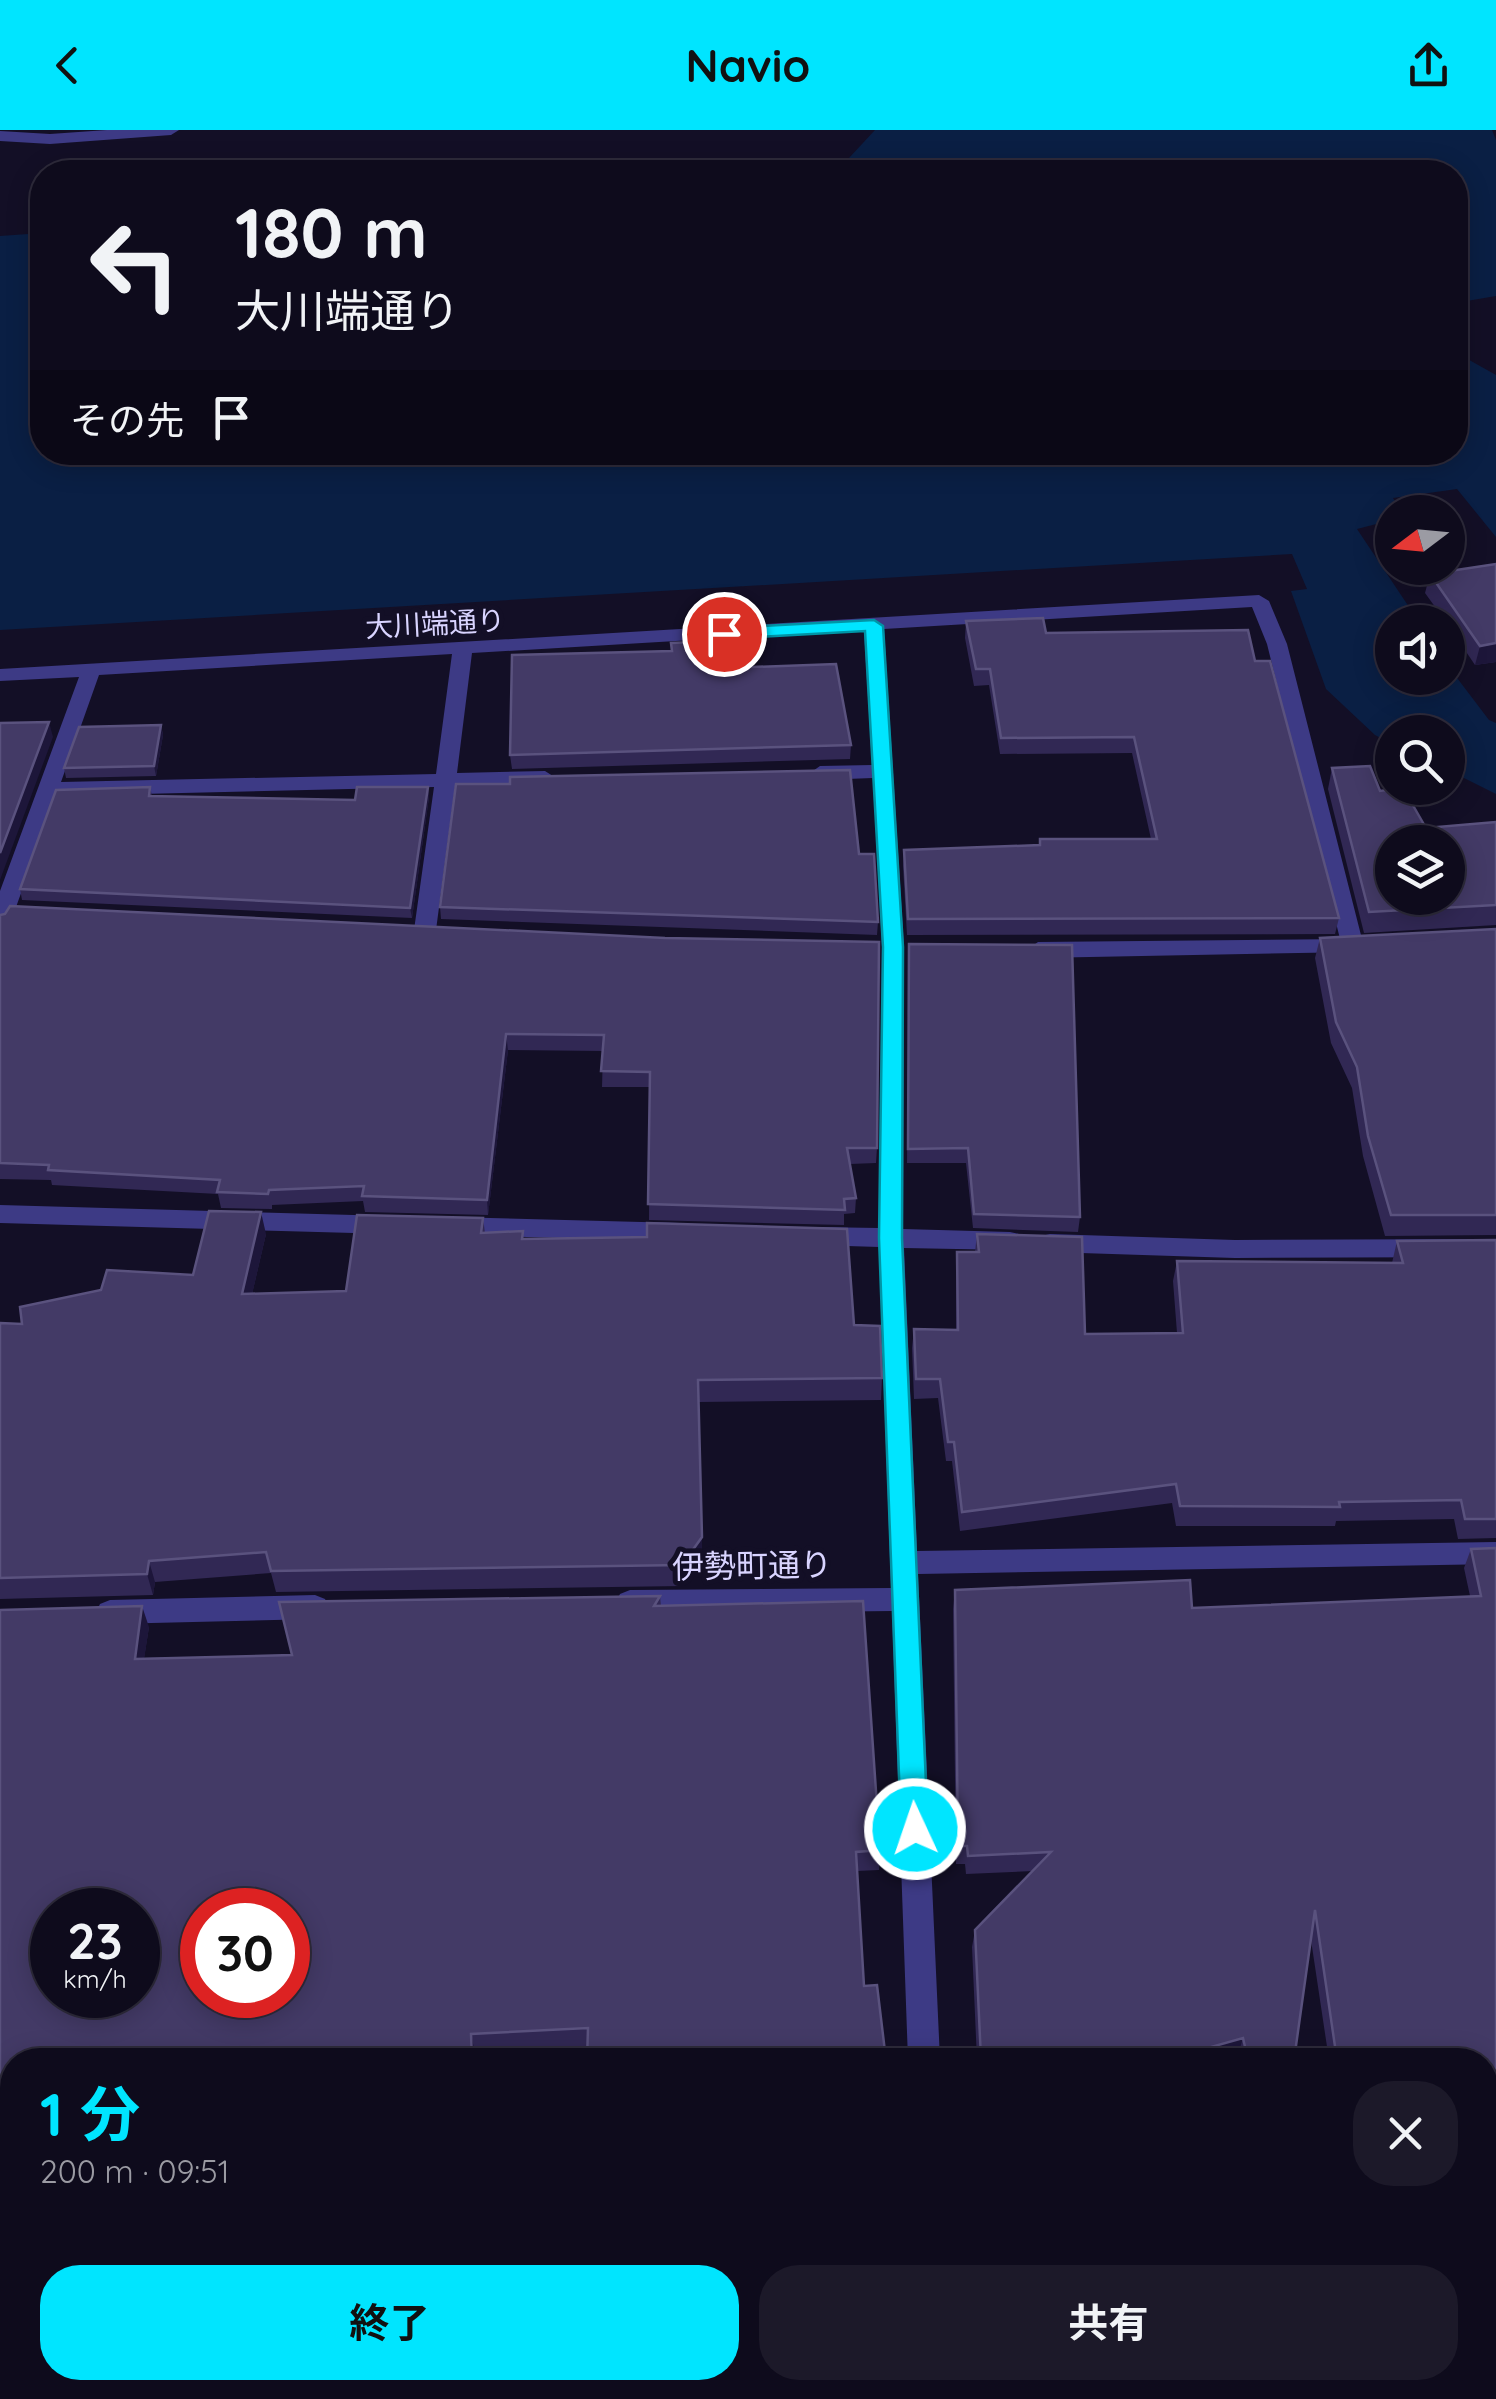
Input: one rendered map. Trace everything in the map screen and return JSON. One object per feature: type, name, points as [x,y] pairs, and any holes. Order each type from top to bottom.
[{"type":"street","points":[[0,136],[50,139],[171,130]]},
{"type":"street","name":"大川端通り","points":[[0,675],[1258,601],[1278,644],[1363,947],[1023,950]]},
{"type":"street","points":[[874,626],[893,947],[890,1238],[924,2048]]},
{"type":"street","points":[[426,930],[463,648]]},
{"type":"street","points":[[7,907],[92,670]]},
{"type":"street","points":[[803,773],[882,772]]},
{"type":"street","points":[[50,789],[564,777]]},
{"type":"street","points":[[0,1214],[712,1233]]},
{"type":"street","points":[[792,1235],[1235,1248],[1496,1248]]},
{"type":"street","points":[[906,1563],[1496,1553]]},
{"type":"street","name":"伊勢町通り","points":[[606,1602],[905,1598]]},
{"type":"street","points":[[78,1613],[348,1606]]},
{"type":"water","points":[[875,130],[1492,130],[1496,140],[1496,296],[1468,301],[1468,160],[847,160]]},
{"type":"water","points":[[30,234],[30,465],[1468,465],[1468,359],[1496,375],[1496,537],[1457,489],[1375,495],[1375,524],[1357,529],[1375,556],[1375,585],[1394,585],[1408,605],[1375,605],[1375,695],[1465,695],[1465,688],[1489,720],[1496,723],[1496,794],[1465,778],[1465,715],[1375,715],[1375,735],[1326,689],[1291,591],[1307,589],[1292,554],[0,630],[0,236]]},
{"type":"building","points":[[1496,564],[1496,643],[1480,646],[1465,624],[1465,605],[1452,605],[1438,585],[1465,585],[1465,569]]},
{"type":"building","points":[[1043,618],[1046,633],[1248,630],[1255,661],[1270,661],[1339,918],[908,919],[904,850],[1040,845],[1040,839],[1157,839],[1134,737],[1001,738],[990,669],[976,669],[966,621]]},
{"type":"building","points":[[723,641],[726,668],[836,664],[851,745],[510,755],[512,655],[672,651],[671,643]]},
{"type":"building","points":[[49,722],[0,853],[0,723]]},
{"type":"building","points":[[161,725],[154,766],[64,768],[79,727]]},
{"type":"building","points":[[1370,766],[1375,778],[1375,805],[1413,805],[1424,825],[1375,825],[1375,912],[1369,912],[1332,768]]},
{"type":"building","points":[[850,770],[859,854],[874,854],[878,922],[440,907],[456,784],[510,784],[510,777]]},
{"type":"building","points":[[150,787],[149,796],[355,800],[357,787],[428,787],[410,908],[20,889],[56,790]]},
{"type":"building","points":[[1496,822],[1496,905],[1465,907],[1465,825],[1461,825]]},
{"type":"building","points":[[10,906],[665,938],[879,942],[877,1148],[847,1148],[856,1198],[844,1199],[845,1210],[648,1204],[650,1072],[601,1071],[604,1035],[506,1034],[487,1200],[362,1196],[364,1186],[269,1190],[268,1194],[217,1192],[220,1180],[48,1170],[49,1165],[0,1163],[0,915]]},
{"type":"building","points":[[1496,929],[1496,1215],[1391,1215],[1368,1136],[1357,1067],[1336,1022],[1320,938]]},
{"type":"building","points":[[909,944],[1072,945],[1080,1217],[974,1214],[968,1148],[908,1149]]},
{"type":"building","points":[[209,1211],[261,1212],[242,1294],[346,1291],[357,1215],[483,1218],[481,1233],[523,1231],[522,1239],[647,1237],[647,1223],[847,1229],[854,1325],[880,1326],[882,1378],[698,1380],[702,1537],[682,1565],[271,1571],[266,1552],[149,1561],[147,1574],[0,1578],[0,1323],[22,1324],[20,1307],[101,1290],[107,1270],[193,1275]]},
{"type":"building","points":[[977,1234],[1082,1237],[1085,1334],[1183,1333],[1177,1261],[1403,1263],[1397,1241],[1496,1240],[1496,1519],[1465,1519],[1461,1500],[1339,1502],[1340,1507],[1180,1506],[1176,1484],[962,1512],[954,1442],[948,1442],[940,1379],[916,1379],[914,1329],[958,1330],[957,1252],[979,1252]]},
{"type":"building","points":[[1496,1548],[1496,2048],[1335,2048],[1315,1910],[1296,2048],[1245,2048],[1243,2038],[1208,2048],[980,2048],[975,1930],[1051,1852],[968,1856],[967,1846],[958,1846],[955,1590],[1190,1580],[1192,1608],[1481,1596],[1471,1549]]},
{"type":"building","points":[[660,1596],[654,1606],[863,1601],[880,1850],[856,1852],[864,1986],[877,1985],[885,2048],[587,2048],[588,2028],[471,2034],[472,2048],[0,2048],[0,1610],[142,1606],[135,1659],[292,1655],[279,1602]]},
{"type":"route","points":[[724,634],[874,626],[893,947],[890,1238],[915,1829]]}]
